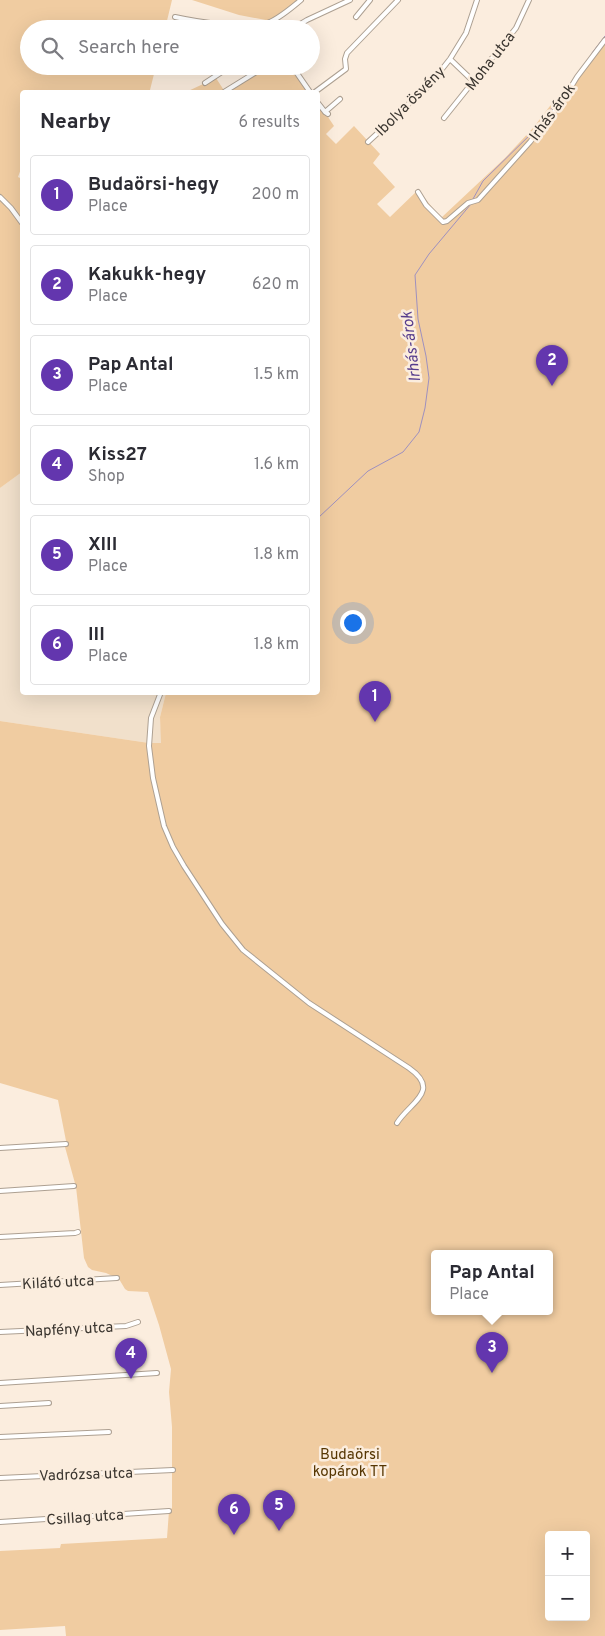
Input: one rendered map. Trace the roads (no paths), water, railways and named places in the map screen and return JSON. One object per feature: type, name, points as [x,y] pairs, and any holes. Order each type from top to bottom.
[{"type":"street","points":[[272,20],[301,0]]},
{"type":"street","points":[[307,20],[350,0]]},
{"type":"street","points":[[356,17],[370,0]]},
{"type":"street","points":[[318,90],[346,69],[345,59],[347,53],[398,0]]},
{"type":"street","name":"Ibolya ösvény","points":[[368,142],[406,107],[420,91],[427,88],[450,59],[466,33],[477,0]]},
{"type":"street","name":"Moha utca","points":[[444,118],[516,28],[529,0]]},
{"type":"street","points":[[176,17],[190,20]]},
{"type":"street","name":"Irhás árok","points":[[418,192],[424,204],[442,222],[447,221],[468,203],[480,198],[530,142],[563,100],[605,40]]},
{"type":"street","points":[[450,59],[474,82]]},
{"type":"street","points":[[204,83],[217,75]]},
{"type":"street","points":[[227,90],[251,75]]},
{"type":"street","points":[[298,75],[309,90]]},
{"type":"street","points":[[320,106],[326,113],[340,99]]},
{"type":"street","points":[[0,197],[12,208],[20,221]]},
{"type":"street","points":[[160,695],[151,718],[149,746],[162,818],[173,847],[222,924],[235,942],[252,958],[309,1004],[409,1068],[420,1078],[423,1093],[416,1103],[404,1113],[397,1124]]},
{"type":"street","points":[[0,1148],[66,1144]]},
{"type":"street","points":[[0,1191],[74,1186]]},
{"type":"street","points":[[0,1237],[78,1232]]},
{"type":"street","name":"Kilátó utca","points":[[0,1285],[117,1278]]},
{"type":"street","name":"Napfény utca","points":[[0,1332],[118,1326],[131,1325],[138,1322]]},
{"type":"street","points":[[0,1383],[157,1373]]},
{"type":"street","points":[[0,1406],[50,1403]]},
{"type":"street","points":[[0,1437],[109,1432]]},
{"type":"street","name":"Vadrózsa utca","points":[[0,1478],[172,1470]]},
{"type":"street","name":"Csillag utca","points":[[0,1522],[169,1511]]},
{"type":"waterway","name":"Irhás-árok","points":[[592,53],[605,36]]},
{"type":"waterway","name":"Irhás-árok","points":[[538,126],[574,79]]},
{"type":"waterway","name":"Irhás-árok","points":[[473,199],[483,181],[536,129]]},
{"type":"waterway","name":"Irhás-árok","points":[[320,516],[368,471],[403,452],[419,432],[425,408],[429,378],[418,319],[415,275],[429,254],[471,204]]},
{"type":"place","name":"Kakukk-hegy","points":[[552,386]]},
{"type":"place","name":"Budaörsi-hegy","points":[[375,722]]},
{"type":"place","name":"Pap Antal","points":[[492,1373]]},
{"type":"place","name":"Kiss27","points":[[131,1379]]},
{"type":"place","name":"XIII","points":[[279,1531]]},
{"type":"place","name":"III","points":[[234,1535]]},
{"type":"park label","name":"Budaörsi kopárok TT","points":[[350,1462]]}]
